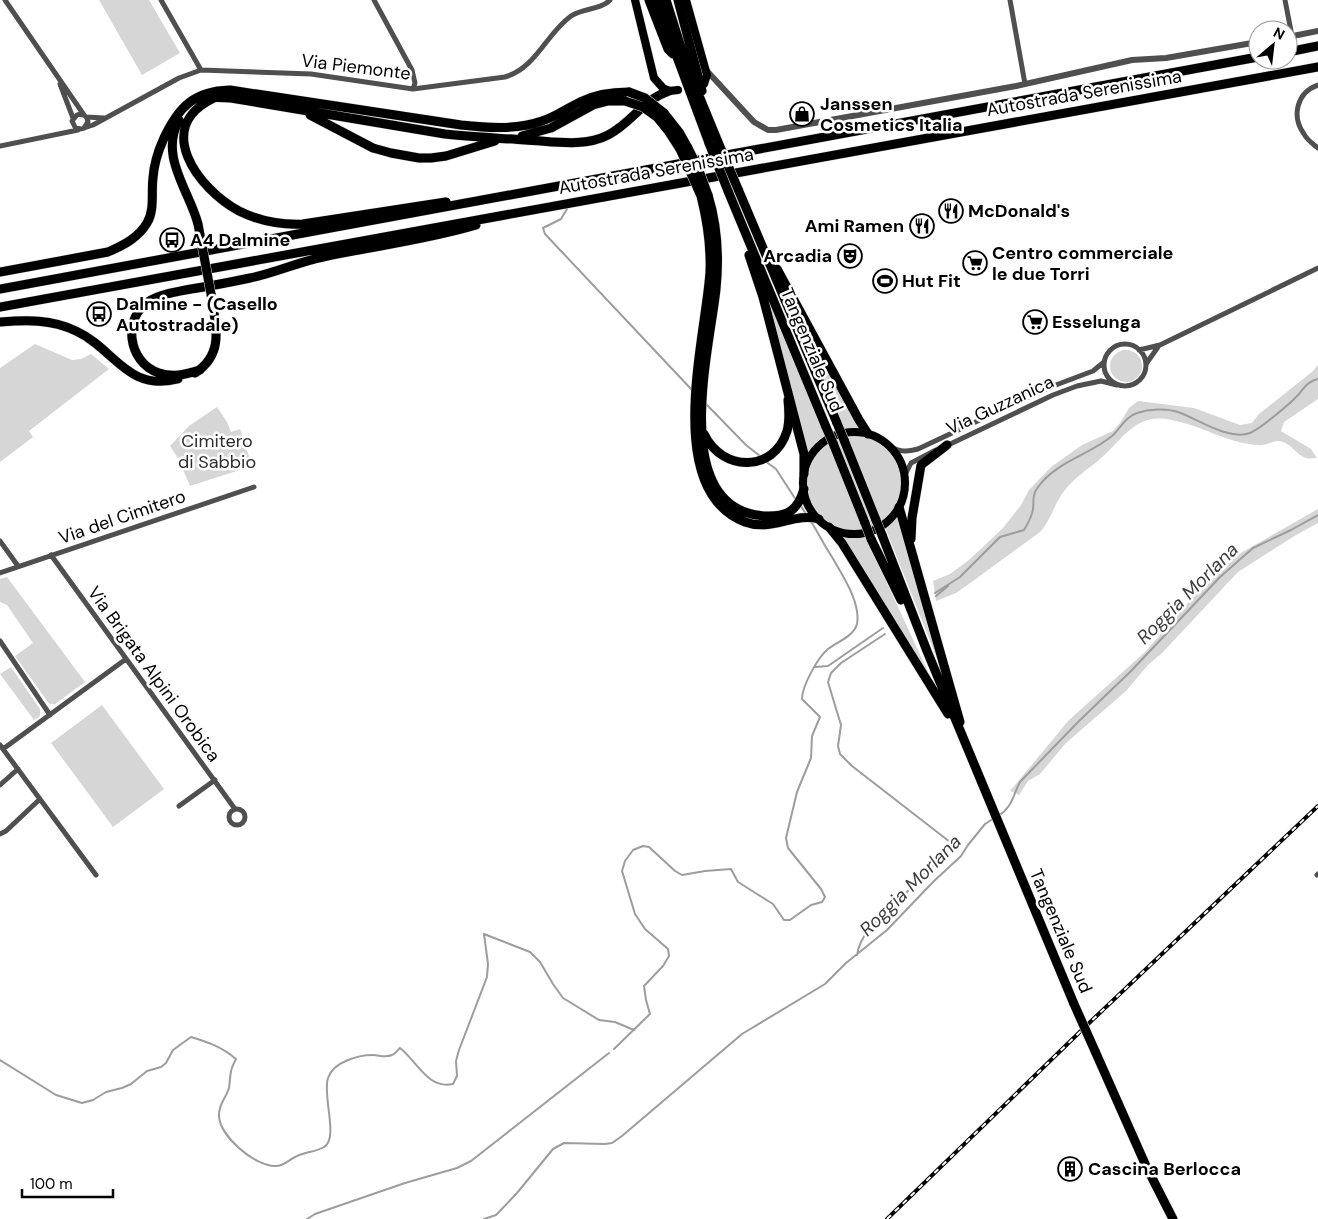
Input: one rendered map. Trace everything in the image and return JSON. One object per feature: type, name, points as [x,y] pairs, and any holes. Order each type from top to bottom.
[{"type":"highway","points":[[649,0],[668,50],[676,57]]},
{"type":"highway","name":"Tangenziale Sud","points":[[658,0],[676,57],[738,190],[837,423],[926,651],[989,803],[1074,1004],[1146,1166],[1173,1219]]},
{"type":"highway","name":"Tangenziale Sud","points":[[666,0],[688,69],[713,130],[714,142],[728,191],[871,539],[926,651]]},
{"type":"highway","points":[[678,0],[713,130]]},
{"type":"highway","points":[[1298,50],[1318,46]]},
{"type":"highway","name":"Autostrada Serenissima","points":[[0,290],[1248,59]]},
{"type":"highway","name":"Autostrada Serenissima","points":[[0,308],[1318,68]]},
{"type":"highway","points":[[0,272],[108,252],[124,245],[136,236],[150,218],[154,163],[177,114],[196,97],[218,90],[230,90],[461,125],[494,128],[519,126],[542,121],[580,101],[612,92],[644,98],[661,115],[671,120],[684,149],[698,168],[717,254],[716,288],[703,371],[701,427],[712,480],[721,495],[737,508],[758,516],[786,514],[797,506],[804,489]]},
{"type":"highway","points":[[189,108],[203,98],[218,97],[422,130],[507,139],[568,142],[595,140],[620,129],[652,98],[674,90]]},
{"type":"highway","points":[[293,109],[322,120],[373,148],[415,157],[431,158],[442,157],[490,142],[528,135],[550,128],[593,105],[627,96]]},
{"type":"highway","points":[[0,322],[36,320],[66,327],[88,338],[127,372],[148,381],[165,382],[177,380],[200,370],[209,360],[216,344],[217,331],[211,294],[198,224],[193,208],[178,176],[172,149],[173,133],[179,120],[196,97]]},
{"type":"highway","points":[[218,97],[202,105],[190,118],[184,135],[185,151],[194,171],[210,189],[230,206],[253,217],[279,223],[302,224],[427,204],[493,198]]},
{"type":"highway","points":[[704,196],[710,270],[695,380],[695,428],[702,473],[709,490],[718,504],[746,522],[767,526],[798,518],[819,520]]},
{"type":"highway","points":[[200,370],[182,375],[166,375],[152,370],[141,362],[134,348],[132,334],[136,318],[146,303],[170,293],[265,275],[321,257],[444,234],[521,212]]},
{"type":"highway","points":[[752,223],[868,434]]},
{"type":"highway","points":[[746,232],[748,249],[804,454],[804,474]]},
{"type":"highway","points":[[701,427],[707,440],[716,452],[729,460],[743,463],[758,461],[771,454],[782,444],[788,430],[788,400]]},
{"type":"highway","points":[[910,547],[912,518],[921,465],[947,445]]},
{"type":"highway","points":[[899,507],[960,720],[960,733]]},
{"type":"highway","points":[[829,526],[842,543],[960,733]]},
{"type":"main road","points":[[636,0],[654,78],[660,86],[674,90]]},
{"type":"main road","points":[[686,0],[707,78],[704,84]]},
{"type":"main road","points":[[860,432],[877,437],[898,456],[905,475],[904,496],[895,514],[883,525],[868,532],[852,534],[836,530],[819,520],[809,505],[804,489],[804,474],[810,458],[827,440],[843,433],[860,432]]},
{"type":"street","points":[[5,0],[55,72],[85,116],[88,122],[81,129],[74,127],[55,72]]},
{"type":"street","points":[[161,0],[201,70]]},
{"type":"street","name":"Via Piemonte","points":[[0,146],[81,129],[109,117],[179,78],[201,70],[311,74],[413,90],[501,77],[515,73],[532,59],[572,15],[603,5],[610,0]]},
{"type":"street","points":[[1010,0],[1025,84]]},
{"type":"street","points":[[1285,0],[1288,20]]},
{"type":"street","points":[[376,2],[410,68],[415,83],[413,90]]},
{"type":"street","points":[[1298,35],[1318,31]]},
{"type":"street","points":[[705,69],[754,122],[768,130],[776,130],[1025,84],[1132,60],[1166,58],[1248,44]]},
{"type":"street","points":[[704,84],[720,86]]},
{"type":"street","points":[[1318,85],[1302,95],[1298,114],[1302,132],[1318,148]]},
{"type":"street","name":"Via Piemonte","points":[[58,135],[79,114],[95,119],[109,117]]},
{"type":"street","name":"Via Guzzanica","points":[[891,448],[908,452],[918,449],[1048,388],[1093,371],[1104,362],[1107,354],[1117,346],[1129,345],[1139,350],[1147,350],[1160,345],[1318,268]]},
{"type":"street","name":"Via Guzzanica","points":[[905,475],[908,467],[916,459],[1044,399],[1077,386],[1101,380],[1117,385],[1131,385],[1137,382],[1142,378],[1146,365],[1160,345]]},
{"type":"street","points":[[1139,350],[1143,354],[1146,365]]},
{"type":"street","points":[[1104,362],[1107,376],[1117,385]]},
{"type":"street","name":"Via del Cimitero","points":[[0,573],[254,487]]},
{"type":"street","points":[[0,541],[18,566]]},
{"type":"street","name":"Via Brigata Alpini Orobica","points":[[51,555],[235,809]]},
{"type":"street","points":[[0,641],[50,714]]},
{"type":"street","points":[[96,875],[1,747],[126,659]]},
{"type":"street","points":[[0,785],[18,769]]},
{"type":"street","points":[[179,806],[215,780]]},
{"type":"street","points":[[0,834],[6,831],[40,799]]},
{"type":"green space","points":[[99,0],[149,0],[180,53],[142,75]]},
{"type":"green space","points":[[769,259],[864,431],[843,431]]},
{"type":"green space","points":[[762,286],[826,436],[817,443],[806,461]]},
{"type":"green space","points":[[35,344],[72,360],[81,359],[91,354],[109,369],[29,431],[33,437],[0,462],[0,368]]},
{"type":"green space","points":[[1126,350],[1138,354],[1142,366],[1138,378],[1126,382],[1114,378],[1110,366],[1114,354]]},
{"type":"green space","points":[[1318,365],[1318,399],[1284,422],[1281,431],[1311,449],[1317,458],[1306,458],[1282,442],[1277,441],[1261,445],[1246,444],[1182,422],[1159,419],[1148,420],[1130,430],[1069,486],[1061,495],[1040,532],[956,593],[936,601],[933,581],[950,574],[969,560],[1003,528],[1021,505],[1029,490],[1051,467],[1082,445],[1113,431],[1129,408],[1138,401],[1194,408],[1240,425],[1252,423],[1259,414]]},
{"type":"green space","name":"Cimitero di Sabbio","points":[[217,407],[231,432],[240,429],[252,466],[190,486],[178,458],[170,446],[189,426]]},
{"type":"green space","points":[[854,436],[872,440],[887,450],[897,465],[901,483],[897,501],[887,516],[872,526],[854,530],[836,526],[821,516],[811,501],[807,483],[811,465],[821,450],[836,440]]},
{"type":"green space","points":[[1318,509],[1318,523],[1238,572],[1162,653],[1148,665],[1126,691],[1066,743],[1040,774],[1028,781],[1019,795],[1010,791],[1069,720],[1145,652],[1202,587],[1239,554]]},
{"type":"green space","points":[[899,516],[947,684],[885,527]]},
{"type":"green space","points":[[835,531],[847,535],[865,536],[937,691],[850,548]]},
{"type":"green space","points":[[7,577],[85,682],[55,704],[50,704],[47,701],[15,656],[33,643],[7,605],[0,602],[0,579]]},
{"type":"green space","points":[[11,667],[40,709],[40,716],[34,720],[0,674]]},
{"type":"green space","points":[[102,705],[164,789],[113,827],[51,743]]},
{"type":"waterway","points":[[567,209],[561,219],[543,228],[545,234],[692,390]]},
{"type":"waterway","points":[[935,593],[960,577],[1000,537],[1024,530],[1032,515],[1035,493],[1045,478],[1063,465],[1103,443],[1133,415],[1152,410],[1173,411],[1223,432],[1242,435],[1250,433],[1275,416],[1304,387],[1318,379]]},
{"type":"waterway","points":[[706,404],[746,445],[760,456]]},
{"type":"waterway","points":[[765,461],[776,469],[796,500]]},
{"type":"waterway","points":[[801,506],[806,514]]},
{"type":"waterway","name":"Roggia Morlana","points":[[998,816],[1009,805],[1020,782],[1131,671],[1220,577],[1253,548],[1318,515]]},
{"type":"waterway","points":[[614,1049],[650,1014],[644,986],[663,966],[669,956],[668,949],[645,929],[635,914],[622,871],[625,861],[633,850],[643,846],[649,847],[682,875],[731,869],[738,882],[773,904],[784,920],[790,920],[811,905],[822,902],[825,897],[821,889],[788,848],[786,838],[797,792],[811,758],[812,736],[820,717],[802,699],[803,693],[811,672],[820,658],[828,649],[852,632],[857,624],[857,616],[850,589],[810,520]]},
{"type":"waterway","points":[[936,596],[948,586]]},
{"type":"waterway","points":[[815,667],[828,666],[883,628]]},
{"type":"waterway","points":[[857,955],[863,938],[873,925],[952,846],[950,842],[852,766],[840,754],[838,746],[841,725],[828,682],[831,673],[841,663],[885,634]]},
{"type":"waterway","name":"Roggia Morlana","points":[[484,1219],[496,1215],[517,1193],[553,1149],[564,1143],[612,1143],[742,1034],[825,984],[846,963],[887,930],[961,856],[985,824],[994,818]]},
{"type":"waterway","points":[[0,1060],[56,1095],[82,1103],[93,1100],[106,1092],[131,1084],[147,1071],[161,1067],[166,1063],[173,1050],[191,1037],[209,1043],[236,1059],[231,1070],[229,1088],[219,1112],[225,1133],[249,1156],[267,1165],[278,1166],[299,1155],[321,1149],[328,1142],[330,1135],[327,1094],[328,1078],[335,1068],[347,1060],[367,1055],[390,1056],[400,1048],[430,1079],[444,1085],[453,1084],[457,1076],[456,1061],[459,1050],[487,977],[488,964],[484,934],[530,952],[540,962],[563,998],[599,1020],[615,1022],[634,1030]]},
{"type":"waterway","points":[[307,1219],[315,1214],[405,1183],[457,1168],[471,1161],[609,1053]]},
{"type":"railway","points":[[887,1219],[1086,1026],[1318,806]]},
{"type":"place","name":"Janssen Cosmetics Italia","points":[[802,114]]},
{"type":"place","name":"McDonald's","points":[[951,211]]},
{"type":"place","name":"Ami Ramen","points":[[922,226]]},
{"type":"place","name":"A4 Dalmine","points":[[172,240]]},
{"type":"place","name":"Arcadia","points":[[850,256]]},
{"type":"place","name":"Centro commerciale le due Torri","points":[[975,263]]},
{"type":"place","name":"Hut Fit","points":[[885,281]]},
{"type":"place","name":"Dalmine - (Casello Autostradale)","points":[[99,314]]},
{"type":"place","name":"Esselunga","points":[[1035,322]]},
{"type":"place","name":"Cascina Berlocca","points":[[1070,1169]]}]
